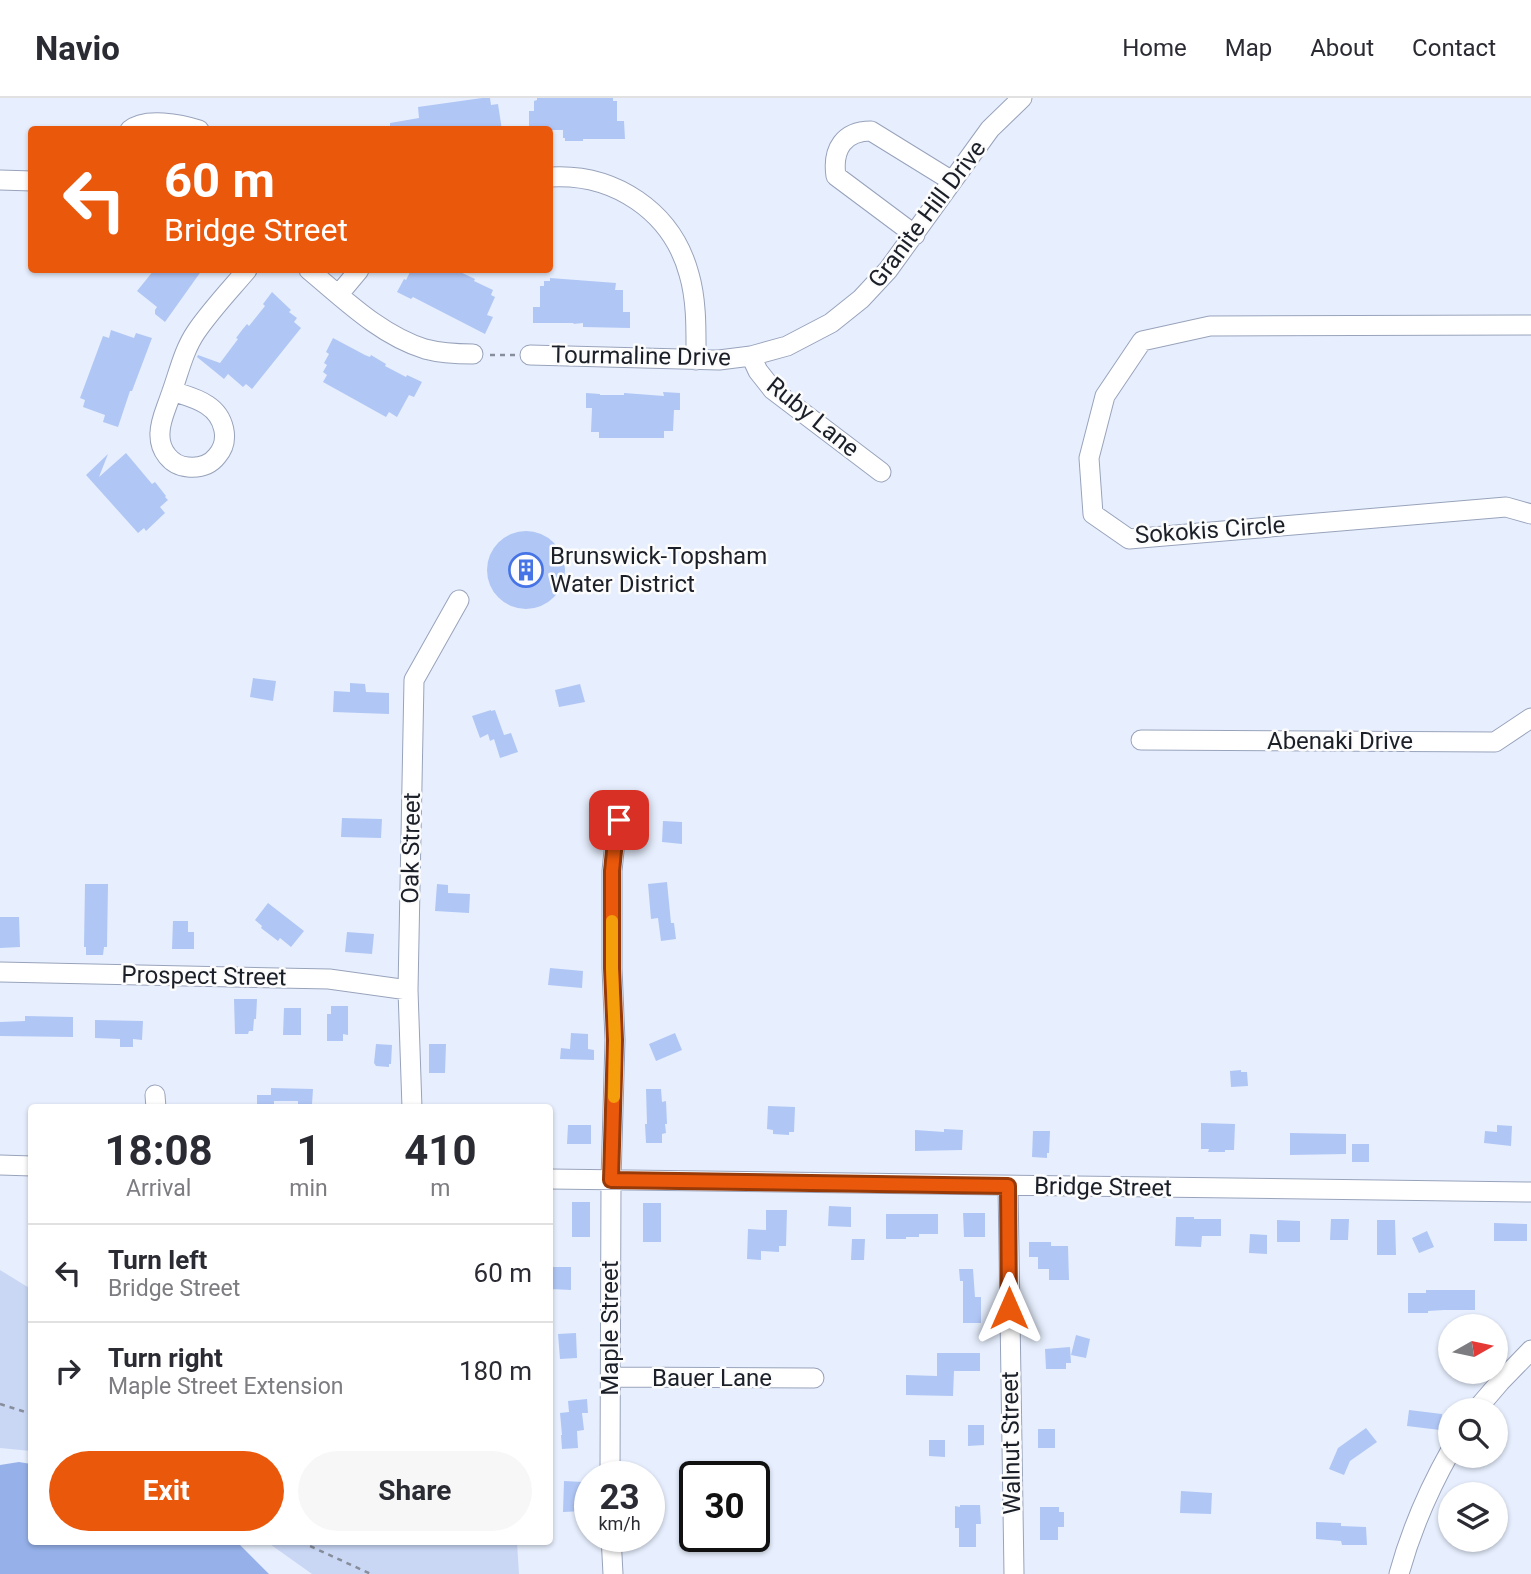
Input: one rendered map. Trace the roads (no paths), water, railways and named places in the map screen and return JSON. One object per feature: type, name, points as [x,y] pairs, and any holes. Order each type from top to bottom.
[{"type":"street","name":"Granite Hill Drive","points":[[751,356],[786,346],[831,323],[862,299],[915,235],[990,129],[1022,98]]},
{"type":"street","points":[[135,126],[142,122],[156,122],[178,126]]},
{"type":"street","points":[[915,235],[836,176],[838,148],[849,136],[860,131],[872,131],[952,181]]},
{"type":"street","points":[[553,177],[579,178],[616,188],[647,206],[660,219],[673,236],[690,274],[694,295],[696,360]]},
{"type":"street","points":[[0,180],[28,181]]},
{"type":"street","points":[[172,391],[195,333],[245,273]]},
{"type":"street","points":[[313,273],[383,329],[424,349],[452,354],[473,354]]},
{"type":"street","points":[[339,294],[356,273]]},
{"type":"street","name":"Sokokis Circle","points":[[1531,325],[1210,326],[1142,341],[1105,396],[1089,458],[1093,514],[1129,539],[1507,507],[1531,514]]},
{"type":"street","name":"Tourmaline Drive","points":[[530,355],[696,360],[751,356]]},
{"type":"street","name":"Ruby Lane","points":[[751,356],[758,371],[773,390],[881,472]]},
{"type":"street","name":"Oak Street","points":[[412,1104],[408,990],[414,680],[459,600]]},
{"type":"street","name":"Abenaki Drive","points":[[1141,740],[1496,742],[1531,718]]},
{"type":"street","name":"Maple Street","points":[[610,1461],[611,1180],[615,1040],[612,871],[619,820]]},
{"type":"street","name":"Prospect Street","points":[[0,972],[329,979],[408,990]]},
{"type":"street","points":[[0,1166],[28,1166]]},
{"type":"street","name":"Bridge Street","points":[[553,1179],[1531,1192]]},
{"type":"street","name":"Walnut Street","points":[[1008,1186],[1014,1574]]},
{"type":"street","points":[[1486,1398],[1531,1350]]},
{"type":"street","name":"Bauer Lane","points":[[610,1377],[814,1378]]},
{"type":"street","points":[[1399,1574],[1419,1514],[1440,1468]]},
{"type":"street","points":[[611,1552],[612,1574]]},
{"type":"water","points":[[28,1464],[28,1545],[240,1545],[269,1574],[0,1574],[0,1465]]},
{"type":"place","name":"Brunswick-Topsham Water District","points":[[526,570]]}]
